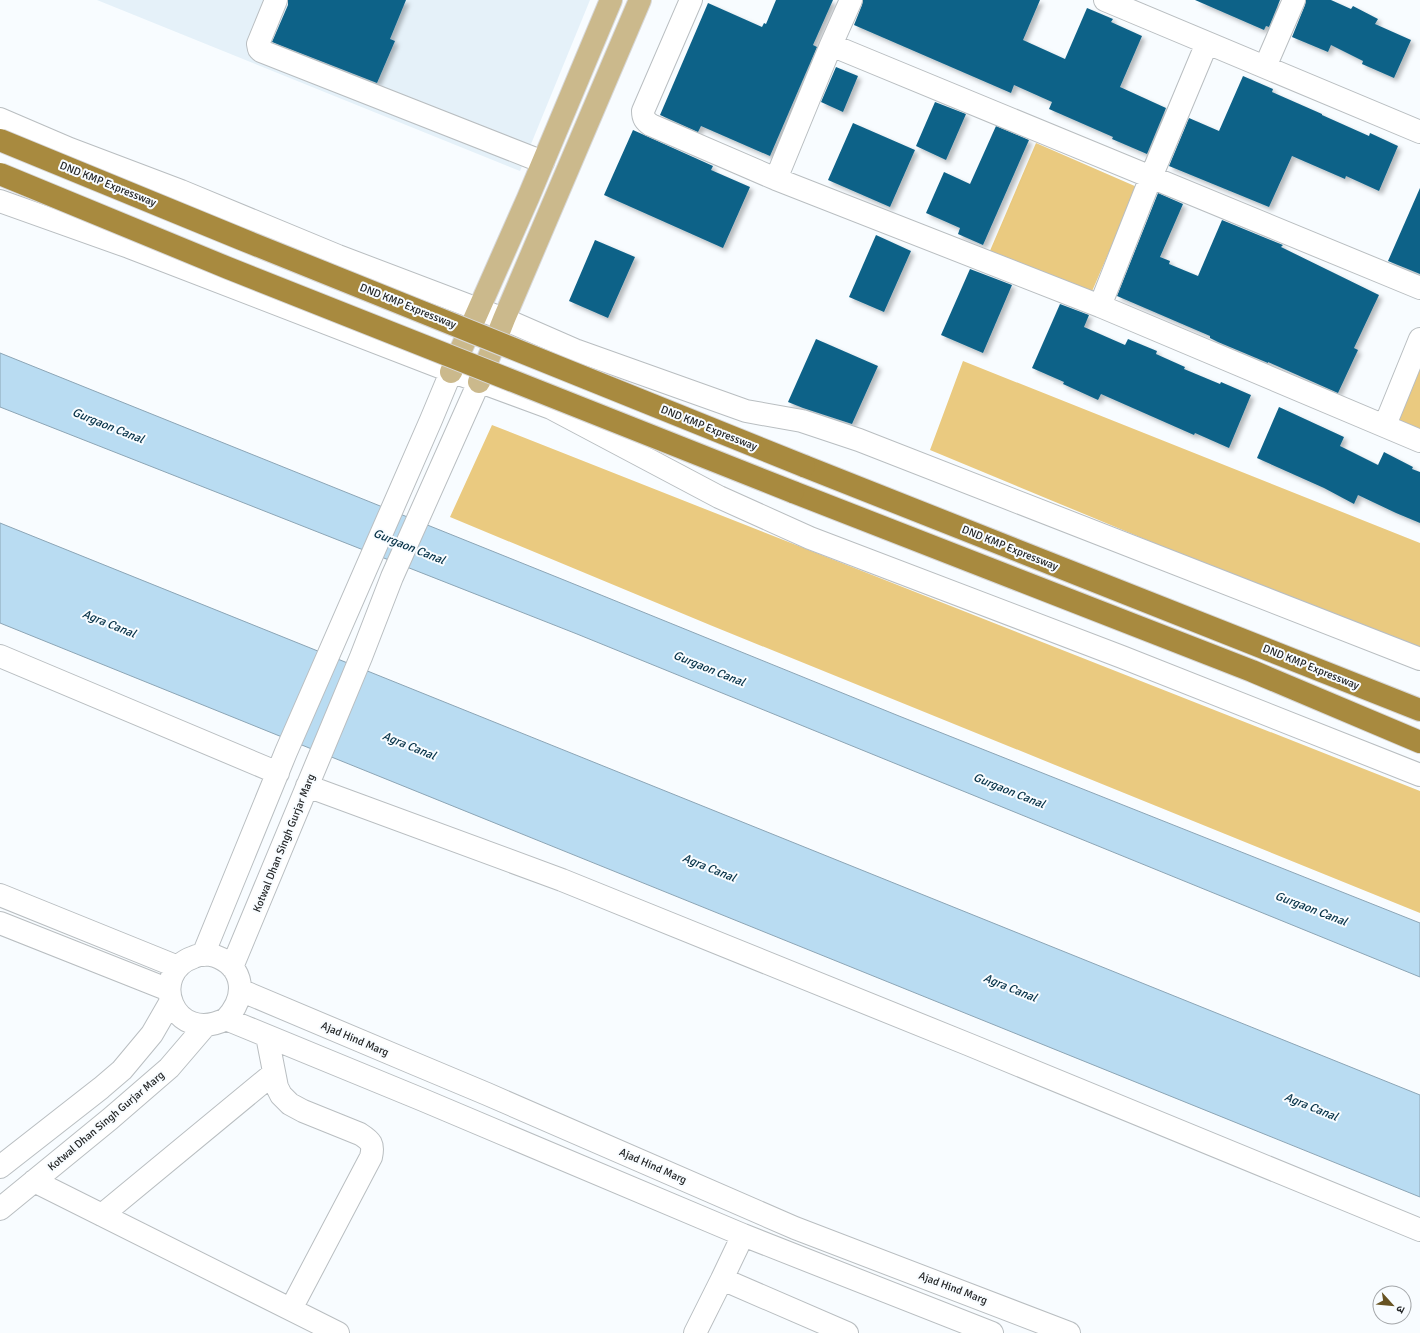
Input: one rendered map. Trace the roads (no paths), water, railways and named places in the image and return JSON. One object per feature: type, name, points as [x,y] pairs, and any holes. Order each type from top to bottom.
[{"type":"highway","name":"DND KMP Expressway","points":[[0,140],[804,466],[1420,710]]},
{"type":"highway","points":[[0,174],[236,271],[793,492],[1252,670],[1420,742]]},
{"type":"main road","points":[[451,372],[544,162],[611,0]]},
{"type":"main road","points":[[478,382],[640,0]]},
{"type":"street","points":[[276,0],[258,44],[259,49],[264,53],[544,162]]},
{"type":"street","points":[[691,0],[643,111],[643,117],[646,122],[776,179],[1100,306],[1420,441]]},
{"type":"street","points":[[776,179],[831,44],[851,0]]},
{"type":"street","points":[[1106,0],[1138,6],[1208,43],[1420,132]]},
{"type":"street","points":[[1265,67],[1294,0]]},
{"type":"street","points":[[1100,306],[1151,177],[1208,43]]},
{"type":"street","points":[[831,44],[1420,288]]},
{"type":"street","points":[[0,119],[70,149],[181,191],[338,256],[504,319],[575,350],[746,412],[802,421],[859,440],[1420,659]]},
{"type":"street","points":[[0,201],[128,247],[451,372],[551,408],[719,497],[810,538],[1122,657],[1420,775]]},
{"type":"street","points":[[1385,425],[1420,339]]},
{"type":"street","points":[[203,955],[286,752],[451,372]]},
{"type":"street","name":"Kotwal Dhan Singh Gurjar Marg","points":[[232,967],[361,657],[392,577],[478,382]]},
{"type":"street","points":[[350,606],[376,617]]},
{"type":"street","points":[[0,656],[278,773]]},
{"type":"street","points":[[307,786],[562,880],[970,1045],[1420,1230]]},
{"type":"street","points":[[0,895],[178,967]]},
{"type":"street","points":[[0,923],[170,995],[176,1011],[184,1019],[194,1024],[205,1026],[216,1024],[226,1019],[234,1011],[239,1001],[240,990],[238,978],[232,967],[223,959],[211,955],[199,955],[187,959],[178,967],[172,978],[170,995],[152,1034],[122,1070],[0,1167]]},
{"type":"street","name":"Ajad Hind Marg","points":[[240,990],[412,1064],[502,1100],[795,1228],[1069,1333]]},
{"type":"street","points":[[226,1019],[743,1235],[954,1326],[983,1331]]},
{"type":"street","name":"Kotwal Dhan Singh Gurjar Marg","points":[[0,1209],[110,1119],[169,1068],[205,1026]]},
{"type":"street","points":[[267,1036],[277,1087],[281,1095],[290,1104],[360,1134],[368,1139],[372,1144],[373,1150],[371,1157],[291,1309]]},
{"type":"street","points":[[401,1091],[412,1064]]},
{"type":"street","points":[[102,1215],[274,1073]]},
{"type":"street","points":[[34,1181],[338,1333]]},
{"type":"street","points":[[695,1333],[743,1235]]},
{"type":"street","points":[[722,1279],[846,1333]]},
{"type":"water","name":"Gurgaon Canal","points":[[0,353],[899,716],[1420,923],[1420,977],[577,634],[0,407]]},
{"type":"water","name":"Agra Canal","points":[[0,523],[1420,1095],[1420,1197],[0,623]]}]
